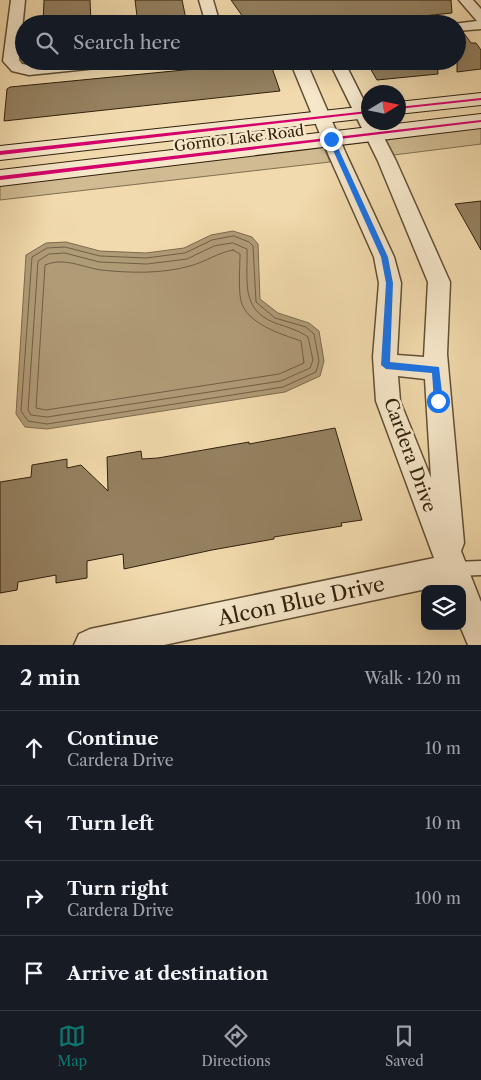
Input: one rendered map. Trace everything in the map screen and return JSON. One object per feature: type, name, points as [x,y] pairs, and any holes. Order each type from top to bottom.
[{"type":"street","points":[[16,15],[18,0]]},
{"type":"street","points":[[206,0],[210,15]]},
{"type":"street","points":[[466,0],[481,18]]},
{"type":"street","points":[[466,26],[481,25]]},
{"type":"street","points":[[15,26],[11,61],[15,66]]},
{"type":"street","name":"Cardera Drive","points":[[302,70],[384,257],[390,283],[386,365],[388,401],[464,580],[481,639]]},
{"type":"street","name":"Cardera Drive","points":[[341,70],[361,109]]},
{"type":"street","points":[[406,107],[481,99]]},
{"type":"street","name":"Gornto Lake Road","points":[[0,153],[322,117],[361,120]]},
{"type":"street","name":"Gornto Lake Road","points":[[406,120],[481,121]]},
{"type":"street","name":"Gornto Lake Road","points":[[0,178],[331,139],[361,123]]},
{"type":"street","name":"Cardera Drive","points":[[372,130],[439,282],[436,369],[464,580]]},
{"type":"street","points":[[386,365],[436,369]]},
{"type":"street","name":"Alcon Blue Drive","points":[[90,645],[464,580]]},
{"type":"shaded area","points":[[481,127],[481,144],[394,155],[385,139]]},
{"type":"shaded area","points":[[323,146],[330,162],[0,200],[0,185]]},
{"type":"water","points":[[233,231],[252,237],[258,244],[260,299],[278,313],[309,323],[319,331],[324,361],[320,376],[285,392],[47,429],[25,427],[16,414],[26,255],[46,243],[66,242],[100,251],[146,253],[184,248],[211,235]]},
{"type":"building","points":[[44,0],[90,0],[91,15],[43,15]]},
{"type":"building","points":[[135,0],[182,0],[185,15],[137,15]]},
{"type":"building","points":[[231,0],[451,0],[452,13],[433,15],[242,15]]},
{"type":"building","points":[[466,36],[471,43],[476,43],[481,50],[481,69],[457,72],[457,70],[466,70]]},
{"type":"building","points":[[184,70],[273,70],[280,91],[4,121],[7,89],[10,87]]},
{"type":"building","points":[[371,70],[438,70],[438,74],[377,80]]},
{"type":"building","points":[[481,201],[481,250],[455,204]]},
{"type":"building","points":[[335,428],[362,520],[341,523],[342,526],[274,537],[274,539],[124,569],[123,554],[87,561],[87,578],[56,583],[56,575],[18,582],[17,590],[0,593],[0,482],[31,477],[32,465],[67,459],[67,468],[81,465],[108,491],[107,457],[141,451],[142,459],[158,458]]},
{"type":"cycle path","points":[[406,107],[481,99]]},
{"type":"cycle path","points":[[0,153],[361,113]]},
{"type":"cycle path","points":[[0,178],[481,121]]},
{"type":"route","points":[[331,139],[384,257],[390,283],[386,365],[436,369],[438,401]]}]
